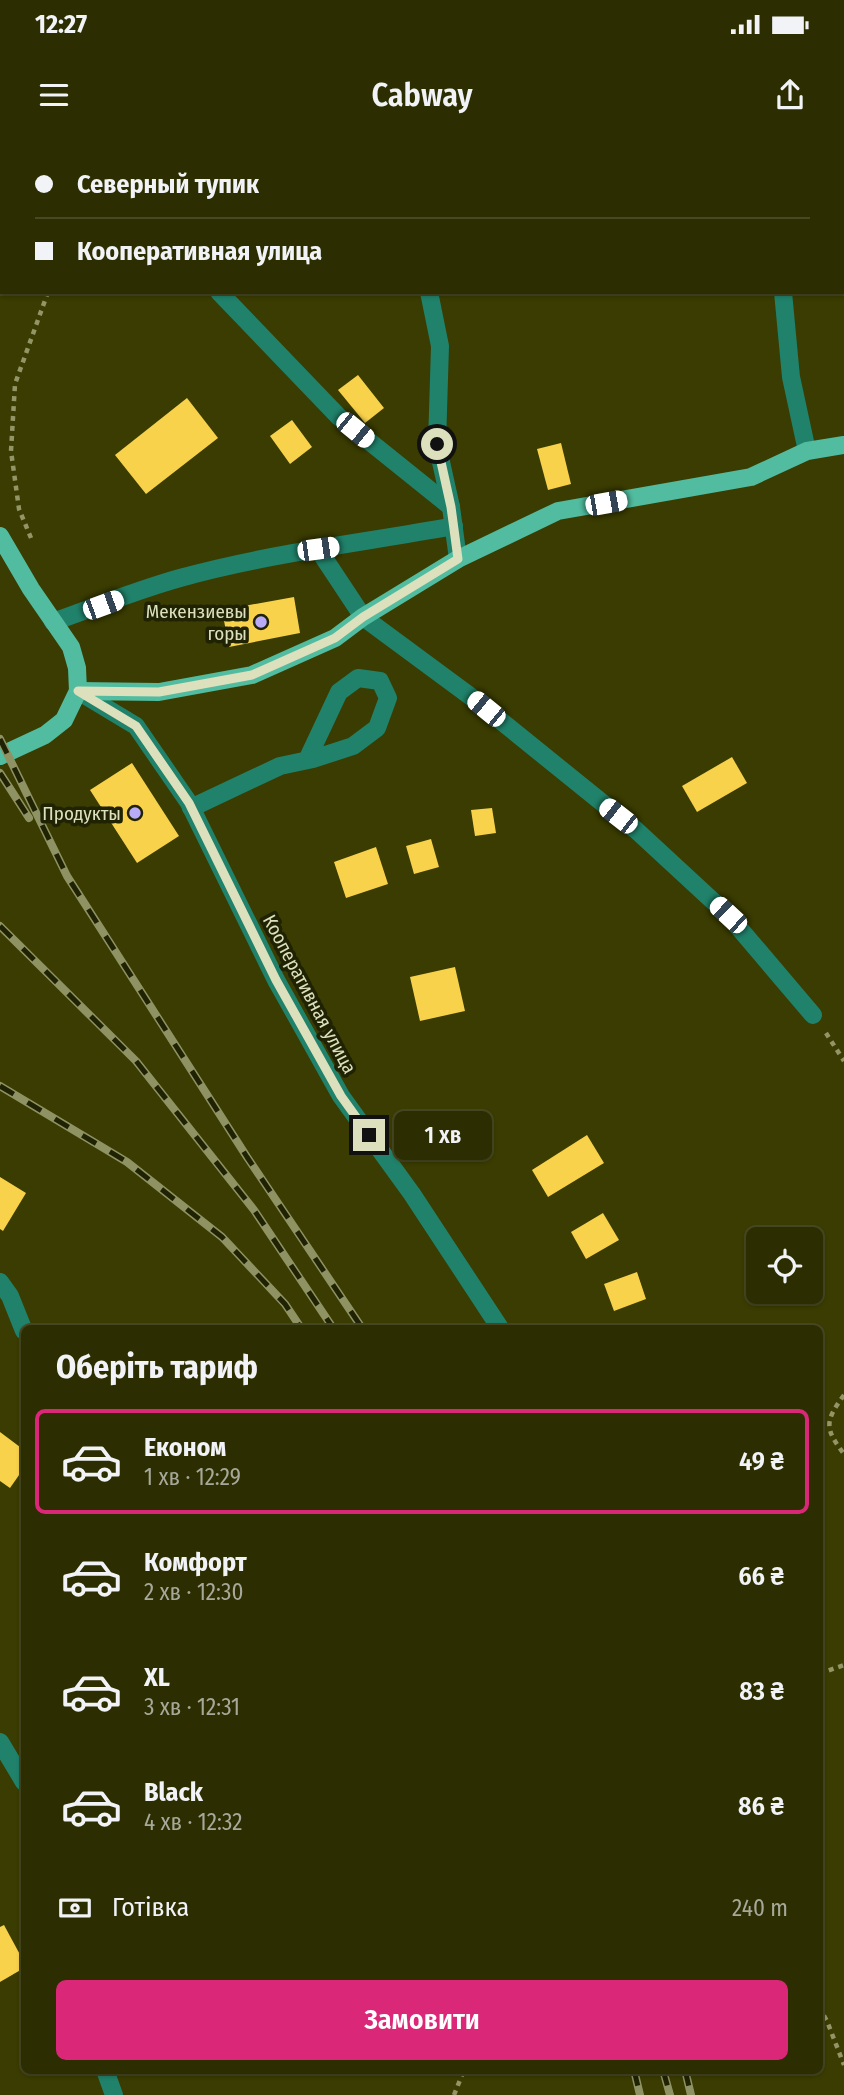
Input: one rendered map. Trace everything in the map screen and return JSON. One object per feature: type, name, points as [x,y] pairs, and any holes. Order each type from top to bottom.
[{"type":"main road","points":[[78,691],[159,692],[252,675],[335,638],[363,617],[458,559],[558,511],[751,477],[807,451],[844,445]]},
{"type":"main road","points":[[0,536],[31,589],[71,647],[77,668],[78,691],[64,720],[44,735],[0,757]]},
{"type":"street","points":[[221,294],[339,417],[451,507]]},
{"type":"street","points":[[429,294],[440,346],[437,444],[451,507],[458,559]]},
{"type":"street","points":[[783,294],[791,377],[807,451]]},
{"type":"street","points":[[53,622],[177,579],[282,554],[454,526]]},
{"type":"street","points":[[318,549],[363,617],[470,695],[636,830],[728,915],[813,1015]]},
{"type":"street","points":[[191,808],[280,766],[307,760],[353,746],[377,728],[388,698],[380,681],[358,678],[339,692],[307,760]]},
{"type":"street","name":"Кооперативная улица","points":[[78,691],[136,726],[191,808],[276,980],[341,1096],[412,1194],[498,1325]]},
{"type":"street","points":[[0,1282],[10,1296],[22,1325]]},
{"type":"street","points":[[0,1742],[21,1777]]},
{"type":"street","points":[[106,2074],[114,2095]]},
{"type":"path","points":[[34,545],[19,509],[11,451],[15,384],[47,294]]},
{"type":"path","points":[[813,1015],[844,1060]]},
{"type":"path","points":[[844,1395],[830,1414],[831,1437],[844,1454]]},
{"type":"path","points":[[823,1670],[844,1665]]},
{"type":"path","points":[[823,2014],[844,2065]]},
{"type":"path","points":[[454,2095],[462,2074]]},
{"type":"building","points":[[358,375],[384,408],[365,423],[338,390]]},
{"type":"building","points":[[187,398],[218,438],[146,494],[115,455]]},
{"type":"building","points":[[292,420],[312,447],[290,464],[270,436]]},
{"type":"building","points":[[561,443],[571,484],[548,490],[537,449]]},
{"type":"building","name":"Мекензиевы горы","points":[[294,597],[300,633],[229,647],[222,610]]},
{"type":"building","points":[[732,757],[747,783],[697,812],[682,786]]},
{"type":"building","name":"Продукты","points":[[132,763],[179,836],[137,863],[90,790]]},
{"type":"building","points":[[492,808],[496,833],[475,836],[471,810]]},
{"type":"building","points":[[431,839],[439,867],[414,874],[406,846]]},
{"type":"building","points":[[376,847],[388,884],[346,898],[334,862]]},
{"type":"building","points":[[455,967],[465,1011],[420,1021],[410,977]]},
{"type":"building","points":[[587,1135],[604,1163],[548,1197],[532,1170]]},
{"type":"building","points":[[0,1177],[26,1193],[3,1231],[0,1229]]},
{"type":"building","points":[[603,1213],[619,1240],[586,1259],[571,1232]]},
{"type":"building","points":[[637,1272],[646,1299],[614,1311],[604,1284]]},
{"type":"building","points":[[0,1432],[21,1448],[21,1472],[10,1488],[0,1481]]},
{"type":"building","points":[[4,1925],[21,1956],[21,1970],[0,1982],[0,1927]]},
{"type":"railway","points":[[0,739],[67,876],[247,1157],[360,1325]]},
{"type":"railway","points":[[0,773],[29,818]]},
{"type":"railway","points":[[0,926],[136,1061],[254,1210],[331,1325]]},
{"type":"railway","points":[[0,1086],[127,1162],[222,1237],[285,1304],[299,1325]]},
{"type":"railway","points":[[635,2074],[640,2095]]},
{"type":"railway","points":[[664,2074],[670,2095]]},
{"type":"railway","points":[[686,2074],[691,2095]]},
{"type":"place","name":"Мекензиевы горы","points":[[261,622]]},
{"type":"place","name":"Продукты","points":[[135,813]]},
{"type":"route","points":[[369,1135],[341,1096],[276,980],[189,803],[136,726],[78,691],[159,692],[252,675],[335,638],[363,617],[458,559],[451,507],[437,444]]}]
